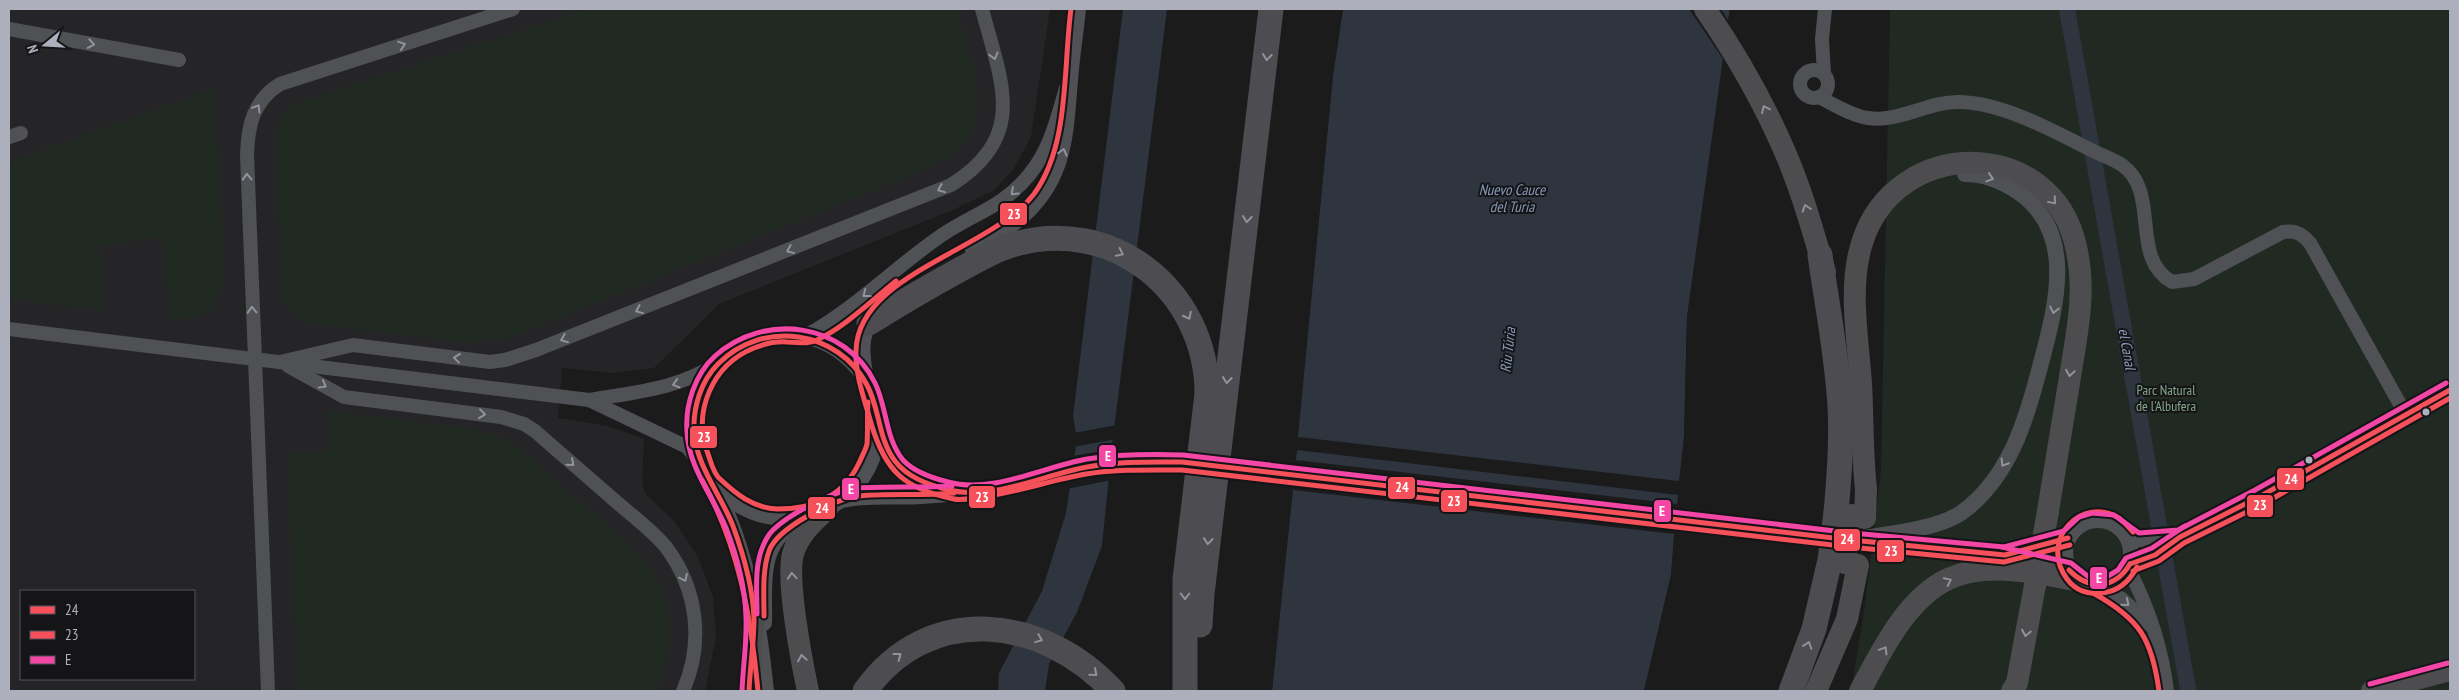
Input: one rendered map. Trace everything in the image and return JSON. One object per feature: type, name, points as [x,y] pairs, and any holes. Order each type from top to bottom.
[{"type":"highway","points":[[1194,691],[1202,594],[1271,9]]},
{"type":"highway","points":[[1704,9],[1736,56],[1760,99],[1786,153],[1820,255],[1839,400],[1840,461],[1850,515],[1844,562],[1847,619],[1816,691]]},
{"type":"highway","points":[[1850,515],[1866,488],[1863,462],[1856,308],[1857,264],[1862,243],[1875,213],[1900,185],[1932,168],[1953,163],[1977,162],[2013,171],[2044,191],[2063,214],[2076,244],[2081,278],[2080,317],[2048,511],[2016,683],[2012,691]]},
{"type":"highway","points":[[869,323],[906,300],[995,251],[1035,240],[1077,240],[1117,252],[1158,278],[1185,309],[1201,347],[1207,372],[1207,394],[1185,579],[1185,691]]},
{"type":"highway","points":[[808,691],[797,624],[792,567],[793,554],[804,532],[826,508]]},
{"type":"highway","points":[[1792,691],[1814,629],[1844,562]]},
{"type":"highway","points":[[1860,691],[1895,631],[1910,610],[1948,579],[1968,573],[1989,571],[2027,572],[2082,579]]},
{"type":"highway","points":[[749,691],[754,606]]},
{"type":"highway","points":[[865,691],[889,664],[918,644],[952,632],[985,628],[1017,632],[1044,641],[1073,657],[1114,691]]},
{"type":"highway","points":[[2372,691],[2450,670]]},
{"type":"street","points":[[268,691],[247,155],[248,131],[252,115],[268,92],[280,84],[513,9]]},
{"type":"street","points":[[280,362],[352,345],[490,362],[505,360],[536,350],[951,185],[966,176],[988,154],[1001,124],[1004,105],[1002,86],[982,9]]},
{"type":"street","points":[[957,492],[929,484],[906,473],[891,456],[878,421],[875,403],[868,385],[863,352],[865,335],[869,323],[893,296],[1005,231],[1024,216],[1041,198],[1062,156],[1070,114],[1072,71],[1079,9]]},
{"type":"street","points":[[1819,97],[1823,94],[1826,79],[1822,38],[1825,9]]},
{"type":"street","points":[[9,29],[179,60]]},
{"type":"street","points":[[1822,38],[1809,71],[1801,78],[1801,89],[1808,97],[1819,97],[1867,118],[1890,118],[1931,104],[1961,102],[1998,108],[2069,139],[2113,161],[2130,172],[2137,183],[2150,255],[2156,269],[2172,282],[2194,279],[2283,232],[2293,231],[2303,235],[2344,302],[2406,414]]},
{"type":"street","points":[[805,336],[831,322],[944,234],[1000,203],[1011,194],[1030,174],[1046,148],[1072,71]]},
{"type":"street","points":[[1809,71],[1820,71],[1849,111]]},
{"type":"street","points":[[1851,540],[1924,528],[1960,514],[1993,482],[2016,445],[2051,326],[2057,297],[2058,266],[2051,234],[2037,209],[2020,194],[1996,180],[1962,174],[1925,181],[1897,200],[1883,216],[1877,228],[1867,258],[1864,294],[1872,462],[1866,488]]},
{"type":"street","points":[[9,329],[589,400],[665,388],[690,380],[742,346],[768,336],[786,334],[805,336],[835,348],[848,358],[868,385]]},
{"type":"street","points":[[280,362],[344,397],[501,416],[524,424],[535,431],[654,535],[679,567],[690,591],[696,624],[692,665],[683,691]]},
{"type":"street","points":[[719,362],[707,378],[699,394],[694,433],[708,474],[729,516],[743,555],[754,606],[766,691]]},
{"type":"street","points":[[2082,579],[2116,582],[2129,566],[2153,548],[2180,537],[2259,497],[2450,390]]},
{"type":"street","points":[[589,400],[687,447],[708,474],[737,504],[754,513],[782,518],[826,508],[854,489],[868,466],[877,440],[878,421]]},
{"type":"street","points":[[764,672],[767,558],[777,536],[794,523],[857,496],[922,496],[997,488],[1084,468],[1128,462],[1182,462],[1851,540],[2005,555],[2082,579],[2122,599],[2151,626]]},
{"type":"street","points":[[2005,555],[2068,538],[2083,523],[2093,520],[2111,522],[2123,531],[2128,537],[2132,550],[2129,566],[2148,611],[2164,668],[2167,691]]},
{"type":"street","points":[[2128,537],[2153,548]]},
{"type":"street","points":[[2068,538],[2065,554],[2082,579]]},
{"type":"shaded area","points":[[9,9],[1050,9],[1031,137],[1013,170],[994,190],[955,209],[719,304],[654,368],[612,373],[562,368],[558,418],[608,426],[644,439],[642,484],[646,494],[674,521],[698,557],[713,597],[716,637],[705,691],[9,691]]},
{"type":"green space","points":[[588,9],[957,9],[976,77],[978,98],[976,118],[968,136],[953,153],[929,168],[511,337],[473,343],[303,323],[295,316],[284,301],[281,291],[275,145],[278,125],[284,114],[300,102]]},
{"type":"green space","name":"Parc Natural de l'Albufera","points":[[1890,9],[2450,9],[2450,691],[1851,691],[1865,605],[1881,470]]},
{"type":"green space","points":[[215,88],[224,278],[218,299],[213,307],[199,316],[191,318],[169,318],[162,237],[98,247],[107,311],[9,299],[9,162]]},
{"type":"green space","points":[[327,411],[473,429],[505,439],[519,448],[630,545],[651,570],[666,602],[669,620],[667,655],[656,691],[297,691],[287,453],[329,452]]},
{"type":"water","points":[[1123,9],[1167,9],[1112,445],[1102,546],[1077,612],[1049,664],[1045,691],[998,691],[999,673],[1042,591],[1066,513],[1077,439],[1073,416]]},
{"type":"water","name":"Nuevo Cauce del Turia","points":[[1343,9],[1730,9],[1687,317],[1684,437],[1671,575],[1644,691],[1272,691],[1333,75]]},
{"type":"pier","points":[[1340,9],[1343,9],[1333,75],[1298,437],[1679,481],[1684,437],[1687,317],[1723,59],[1689,9],[1721,9],[1728,20],[1730,9],[1732,9],[1690,318],[1686,437],[1673,575],[1646,691],[1644,691],[1671,575],[1674,534],[1293,490],[1272,691],[1269,691],[1331,74]],"holes":[[[1297,450],[1678,495],[1677,504],[1296,460]]]},
{"type":"pier","points":[[1117,425],[1116,439],[1073,447],[1074,433]]},
{"type":"pier","points":[[1114,449],[1111,480],[1067,489],[1072,456]]},
{"type":"waterway","name":"el Canal","points":[[2067,9],[2188,689]]},
{"type":"transit line","name":"23","points":[[1071,9],[1063,105],[1059,129],[1054,153],[1046,174],[1034,194],[1014,214],[988,232],[901,283],[878,302],[862,324],[856,351],[857,369],[877,440],[890,466],[909,483],[922,490],[960,500],[1007,493],[1098,472],[1182,470],[1850,547],[2004,562],[2070,545]]},
{"type":"transit line","name":"23","points":[[868,402],[867,444],[860,461],[846,483],[837,492],[816,503],[777,509],[760,506],[745,499],[732,489],[717,476],[714,470],[704,438],[704,406],[717,378],[727,366],[739,356],[762,345],[779,342],[806,343],[817,340],[848,320],[896,281]]},
{"type":"transit line","name":"E","points":[[742,691],[746,626],[742,583],[734,550],[726,528],[696,469],[688,444],[687,421],[693,390],[708,363],[735,342],[756,333],[779,329],[802,330],[824,336],[844,347],[862,363],[875,383],[882,402],[889,432],[903,460],[918,471],[930,476],[965,485],[1000,482],[1099,457],[1159,454],[1183,455],[1852,533],[2004,547],[2064,531],[2079,517],[2092,513],[2114,515],[2139,533],[2178,530],[2255,490],[2446,383]]},
{"type":"transit line","name":"24","points":[[749,691],[754,619],[750,583],[733,526],[699,456],[694,422],[699,395],[707,378],[718,364],[736,350],[756,341],[777,336],[798,337],[819,342],[838,352],[854,366],[867,385],[885,443],[900,467],[911,476],[924,482],[945,489],[963,492],[999,490],[1099,465],[1134,462],[1182,462],[1851,540],[2005,555],[2068,538]]},
{"type":"transit line","name":"24","points":[[2130,564],[2155,555],[2180,537],[2259,497],[2450,390]]},
{"type":"transit line","name":"23","points":[[2133,571],[2159,561],[2184,543],[2263,504],[2450,398]]},
{"type":"transit line","name":"23","points":[[702,480],[725,530],[741,582],[752,636],[758,691]]},
{"type":"transit line","name":"E","points":[[757,614],[757,580],[760,554],[772,532],[790,517],[825,498],[857,488],[952,486]]},
{"type":"transit line","name":"24","points":[[764,616],[764,575],[769,551],[774,542],[794,524],[821,509],[858,496],[954,493]]},
{"type":"transit line","name":"23","points":[[2133,532],[2119,518],[2105,512],[2092,512],[2079,517],[2069,525],[2061,536],[2058,549],[2059,564],[2067,579],[2074,586],[2082,591],[2091,593],[2113,591],[2127,582],[2137,567]]},
{"type":"transit line","name":"E","points":[[2002,547],[2071,563],[2090,578],[2105,578],[2118,570],[2126,558],[2152,548],[2185,526]]},
{"type":"transit line","name":"24","points":[[2069,570],[2085,581],[2101,584],[2117,578],[2130,564]]},
{"type":"transit line","name":"23","points":[[2093,593],[2122,612],[2141,632],[2152,657],[2159,691]]},
{"type":"transit line","name":"E","points":[[2370,684],[2448,663]]},
{"type":"water label","name":"Riu Túria","points":[[1508,350]]}]
